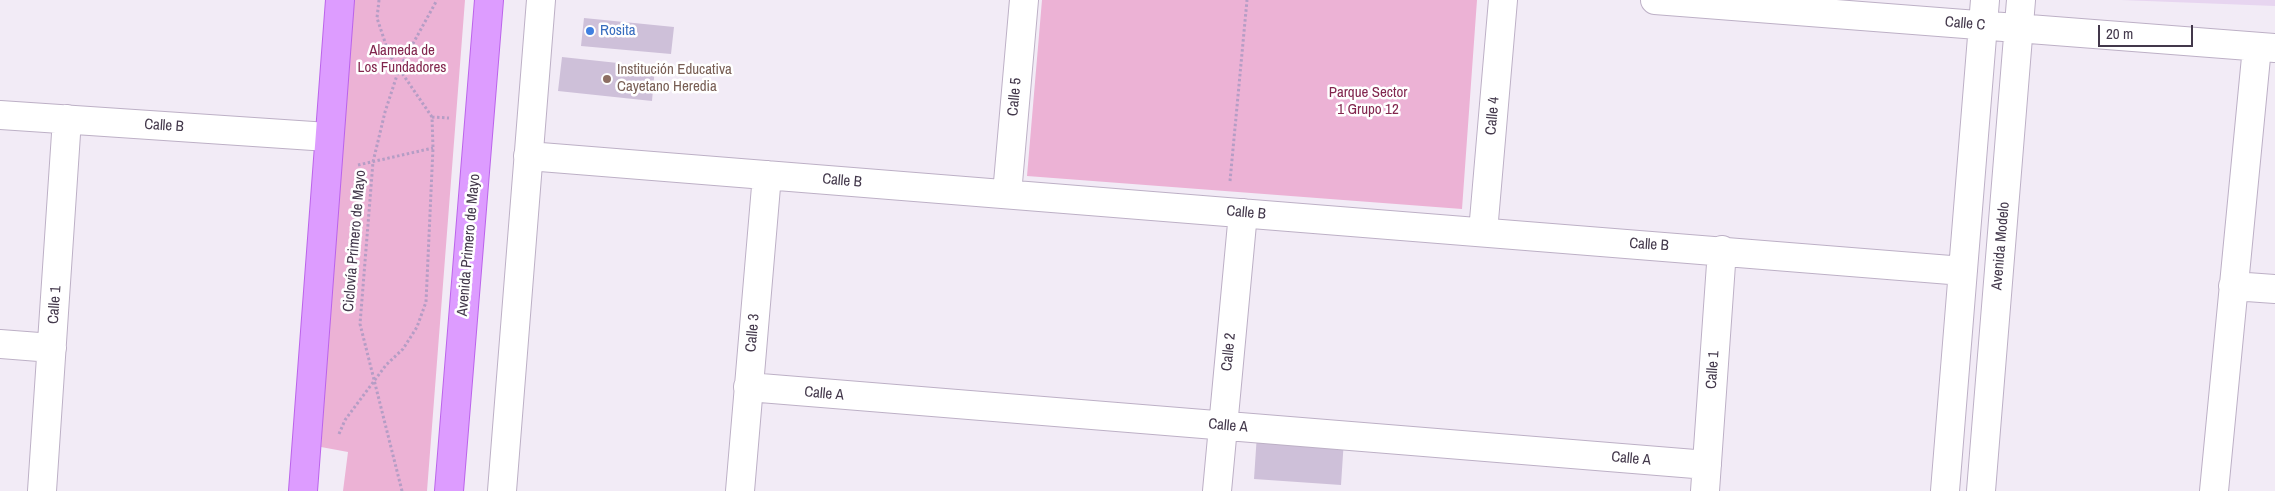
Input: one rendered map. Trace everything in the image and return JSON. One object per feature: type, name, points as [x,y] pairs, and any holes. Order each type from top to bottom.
[{"type":"main road","points":[[303,491],[328,138],[340,0]]},
{"type":"main road","name":"Avenida Primero de Mayo","points":[[449,491],[489,0]]},
{"type":"street","points":[[502,491],[542,0]]},
{"type":"street","name":"Calle 5","points":[[1007,194],[1024,0]]},
{"type":"street","name":"Calle 4","points":[[1483,232],[1503,0]]},
{"type":"street","name":"Calle C","points":[[1655,0],[1984,13],[2019,28],[2266,48]]},
{"type":"street","name":"Avenida Modelo","points":[[1981,491],[2021,0]]},
{"type":"street","points":[[1945,491],[1984,13]]},
{"type":"street","points":[[2214,491],[2233,286],[2266,48]]},
{"type":"street","name":"Calle B","points":[[0,114],[328,138]]},
{"type":"street","name":"Calle 1","points":[[42,491],[67,119]]},
{"type":"street","name":"Calle B","points":[[528,156],[1722,250],[1963,271]]},
{"type":"street","name":"Calle 3","points":[[740,491],[767,175]]},
{"type":"street","name":"Calle 2","points":[[1217,491],[1235,213]]},
{"type":"street","name":"Calle 1","points":[[1706,478],[1722,250]]},
{"type":"street","points":[[2233,286],[2275,289]]},
{"type":"street","points":[[0,344],[52,348]]},
{"type":"street","name":"Calle A","points":[[748,388],[1222,426],[1706,478]]},
{"type":"path","points":[[338,437],[344,420],[374,381],[408,342],[417,327],[426,302],[433,148],[432,117],[388,54],[377,18],[379,0]]},
{"type":"path","name":"Ciclovía Primero de Mayo","points":[[402,491],[360,324],[373,162],[391,90],[399,69],[436,0]]},
{"type":"path","points":[[1235,213],[1247,0]]},
{"type":"path","points":[[326,173],[433,148]]},
{"type":"shaded area","points":[[2121,0],[2275,0],[2275,6]]},
{"type":"green space","name":"Alameda de Los Fundadores","points":[[348,0],[465,0],[427,491],[343,491],[348,452],[321,447]]},
{"type":"green space","name":"Parque Sector 1 Grupo 12","points":[[1042,0],[1477,0],[1462,209],[1027,176]]},
{"type":"building","points":[[584,18],[674,27],[671,54],[581,46]]},
{"type":"building","name":"Institución Educativa Cayetano Heredia","points":[[562,57],[655,67],[652,101],[558,91]]},
{"type":"building","points":[[1257,434],[1344,439],[1341,485],[1254,479]]},
{"type":"place","name":"Rosita","points":[[590,31]]},
{"type":"place","name":"Institución Educativa Cayetano Heredia","points":[[607,79]]}]
